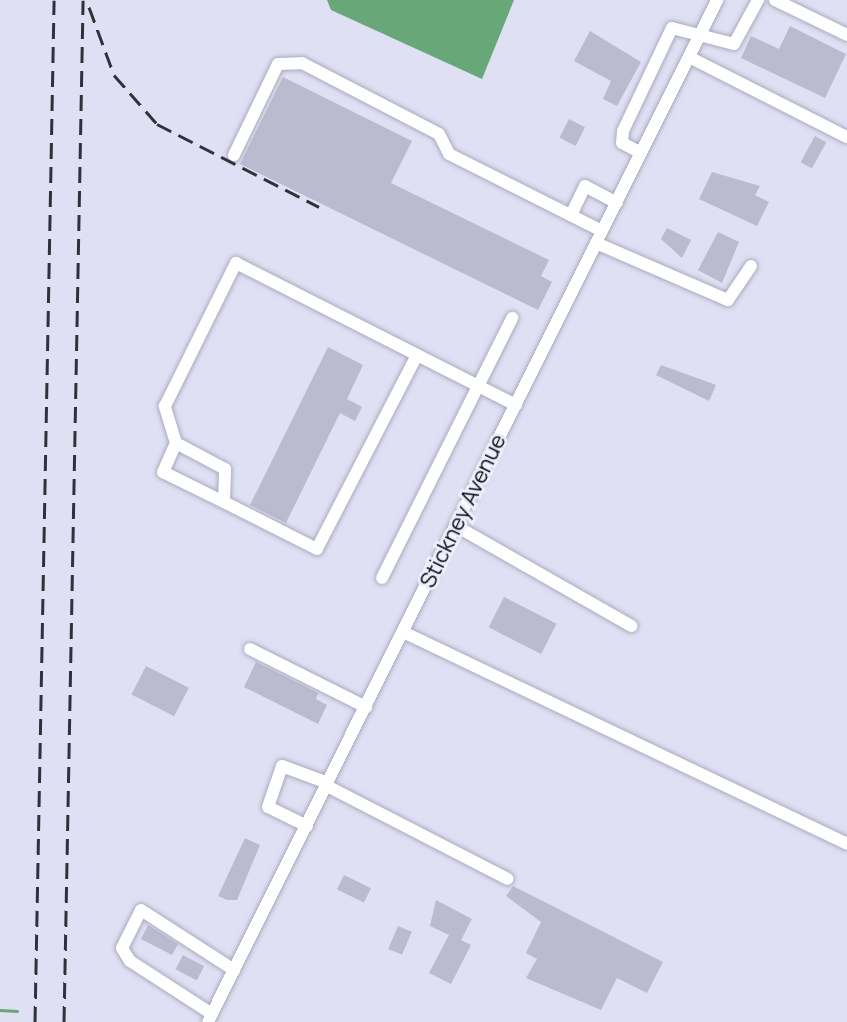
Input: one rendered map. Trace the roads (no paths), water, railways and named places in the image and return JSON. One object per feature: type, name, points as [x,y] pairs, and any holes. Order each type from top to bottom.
[{"type":"street","name":"Stickney Avenue","points":[[210,1018],[717,0]]},
{"type":"street","points":[[641,153],[620,140],[672,28],[701,32],[734,44],[758,0]]},
{"type":"street","points":[[775,0],[847,35]]},
{"type":"street","points":[[689,57],[847,137]]},
{"type":"street","points":[[234,155],[278,64],[302,63],[439,134],[449,154],[571,215],[599,237],[728,300],[751,266]]},
{"type":"street","points":[[571,215],[585,186],[617,203]]},
{"type":"street","points":[[417,355],[317,549],[163,472],[176,443],[165,406],[236,263],[516,405]]},
{"type":"street","points":[[382,578],[512,318]]},
{"type":"street","points":[[176,443],[225,469],[224,502]]},
{"type":"street","points":[[456,526],[631,626]]},
{"type":"street","points":[[403,632],[847,844]]},
{"type":"street","points":[[250,649],[366,707]]},
{"type":"street","points":[[307,826],[268,807],[282,766],[327,784],[508,879]]},
{"type":"street","points":[[210,1018],[130,961],[122,948],[141,910],[234,970]]},
{"type":"waterway","points":[[0,1010],[17,1011]]},
{"type":"railway","points":[[35,1022],[54,0]]},
{"type":"railway","points":[[64,1022],[83,0]]},
{"type":"railway","points":[[89,7],[114,75],[157,124],[319,207]]}]
